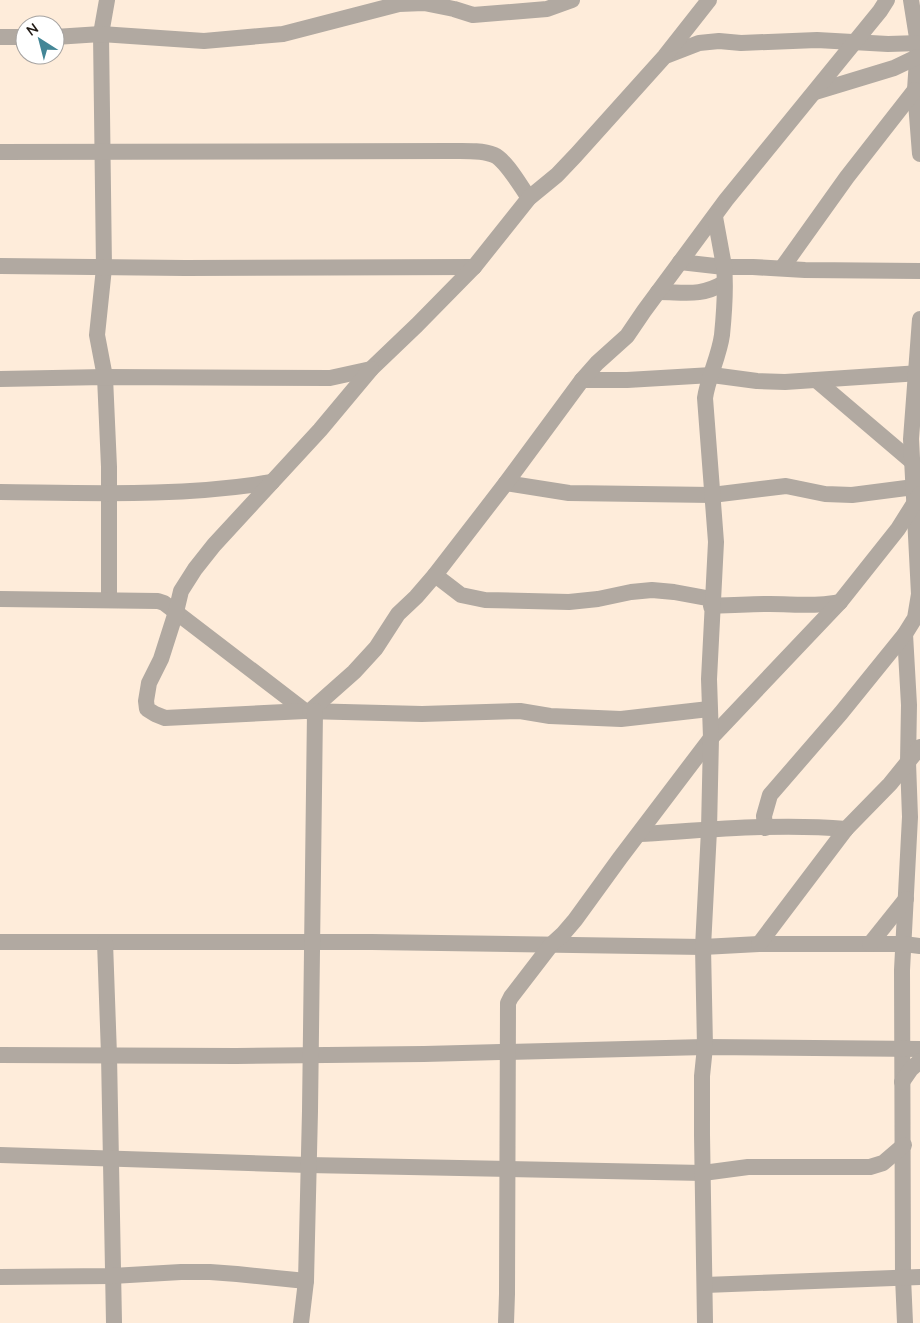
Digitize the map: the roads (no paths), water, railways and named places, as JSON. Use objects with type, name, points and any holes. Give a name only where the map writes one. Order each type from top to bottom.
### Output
[{"type":"street","points":[[107,0],[101,34],[104,268],[97,335],[105,377],[109,493],[109,600]]},
{"type":"street","points":[[65,36],[101,34],[204,42],[283,34],[400,4],[424,3],[479,15],[547,9],[572,0]]},
{"type":"street","points":[[709,0],[665,56],[557,175],[530,198],[474,267],[371,369],[320,430],[207,553],[181,592],[161,659],[149,683],[146,701],[147,709],[165,718],[310,711],[422,714],[520,711],[550,716],[621,719],[709,709]]},
{"type":"street","points":[[302,1323],[306,1282],[310,1055],[310,711],[369,656],[398,614],[435,575],[506,484],[582,380],[596,363],[627,336],[726,200],[815,92],[887,0]]},
{"type":"street","points":[[911,0],[919,48],[915,90],[920,154]]},
{"type":"street","points":[[0,36],[15,37]]},
{"type":"street","points":[[665,56],[699,43],[719,41],[741,43],[817,40],[919,48]]},
{"type":"street","points":[[815,92],[894,68],[919,48]]},
{"type":"street","points":[[782,268],[847,177],[915,90]]},
{"type":"street","points":[[0,152],[481,152],[495,155],[504,163],[530,198]]},
{"type":"street","points":[[705,1323],[702,1076],[705,1048],[703,947],[709,830],[711,738],[709,709],[716,542],[705,398],[706,387],[712,375],[722,337],[724,275],[714,217]]},
{"type":"street","points":[[680,262],[724,275],[782,268],[920,271]]},
{"type":"street","points":[[0,266],[104,268],[474,267]]},
{"type":"street","points":[[658,292],[700,293],[712,290],[724,275]]},
{"type":"street","points":[[765,828],[764,816],[770,795],[841,713],[905,634],[918,615],[916,466],[912,439],[918,373],[920,319]]},
{"type":"street","points":[[0,379],[105,377],[330,378],[371,369]]},
{"type":"street","points":[[582,380],[627,380],[712,375],[766,381],[816,380],[918,373]]},
{"type":"street","points":[[816,380],[916,466]]},
{"type":"street","points":[[0,492],[170,493],[242,487],[272,482]]},
{"type":"street","points":[[506,484],[570,493],[712,495],[786,486],[826,494],[916,493]]},
{"type":"street","points":[[506,1323],[507,1052],[508,1003],[510,997],[551,945],[575,920],[711,738],[840,602],[898,529],[916,493]]},
{"type":"street","points":[[435,575],[461,595],[485,600],[569,602],[652,590],[674,592],[712,602],[825,605],[840,602]]},
{"type":"street","points":[[158,601],[181,592]]},
{"type":"street","points":[[0,599],[158,601],[164,603],[310,711]]},
{"type":"street","points":[[905,634],[909,705],[908,762],[910,817],[906,899],[912,945],[902,1048],[905,1323]]},
{"type":"street","points":[[759,944],[846,829],[890,784],[920,746]]},
{"type":"street","points":[[639,834],[765,828],[846,829]]},
{"type":"street","points":[[870,944],[906,899]]},
{"type":"street","points":[[0,942],[311,942],[703,947],[759,944],[912,945]]},
{"type":"street","points":[[105,942],[114,1323]]},
{"type":"street","points":[[478,1053],[496,1042],[508,1028]]},
{"type":"street","points":[[0,1054],[34,1056],[310,1055],[705,1048],[920,1049]]},
{"type":"street","points":[[702,1076],[726,1055],[740,1049]]},
{"type":"street","points":[[902,1082],[911,1069],[920,1061]]},
{"type":"street","points":[[0,1155],[111,1157],[308,1165],[703,1173],[748,1167],[870,1167],[883,1163],[904,1146]]},
{"type":"street","points":[[0,1277],[112,1276],[210,1272],[306,1282]]},
{"type":"street","points":[[705,1285],[920,1277]]}]
